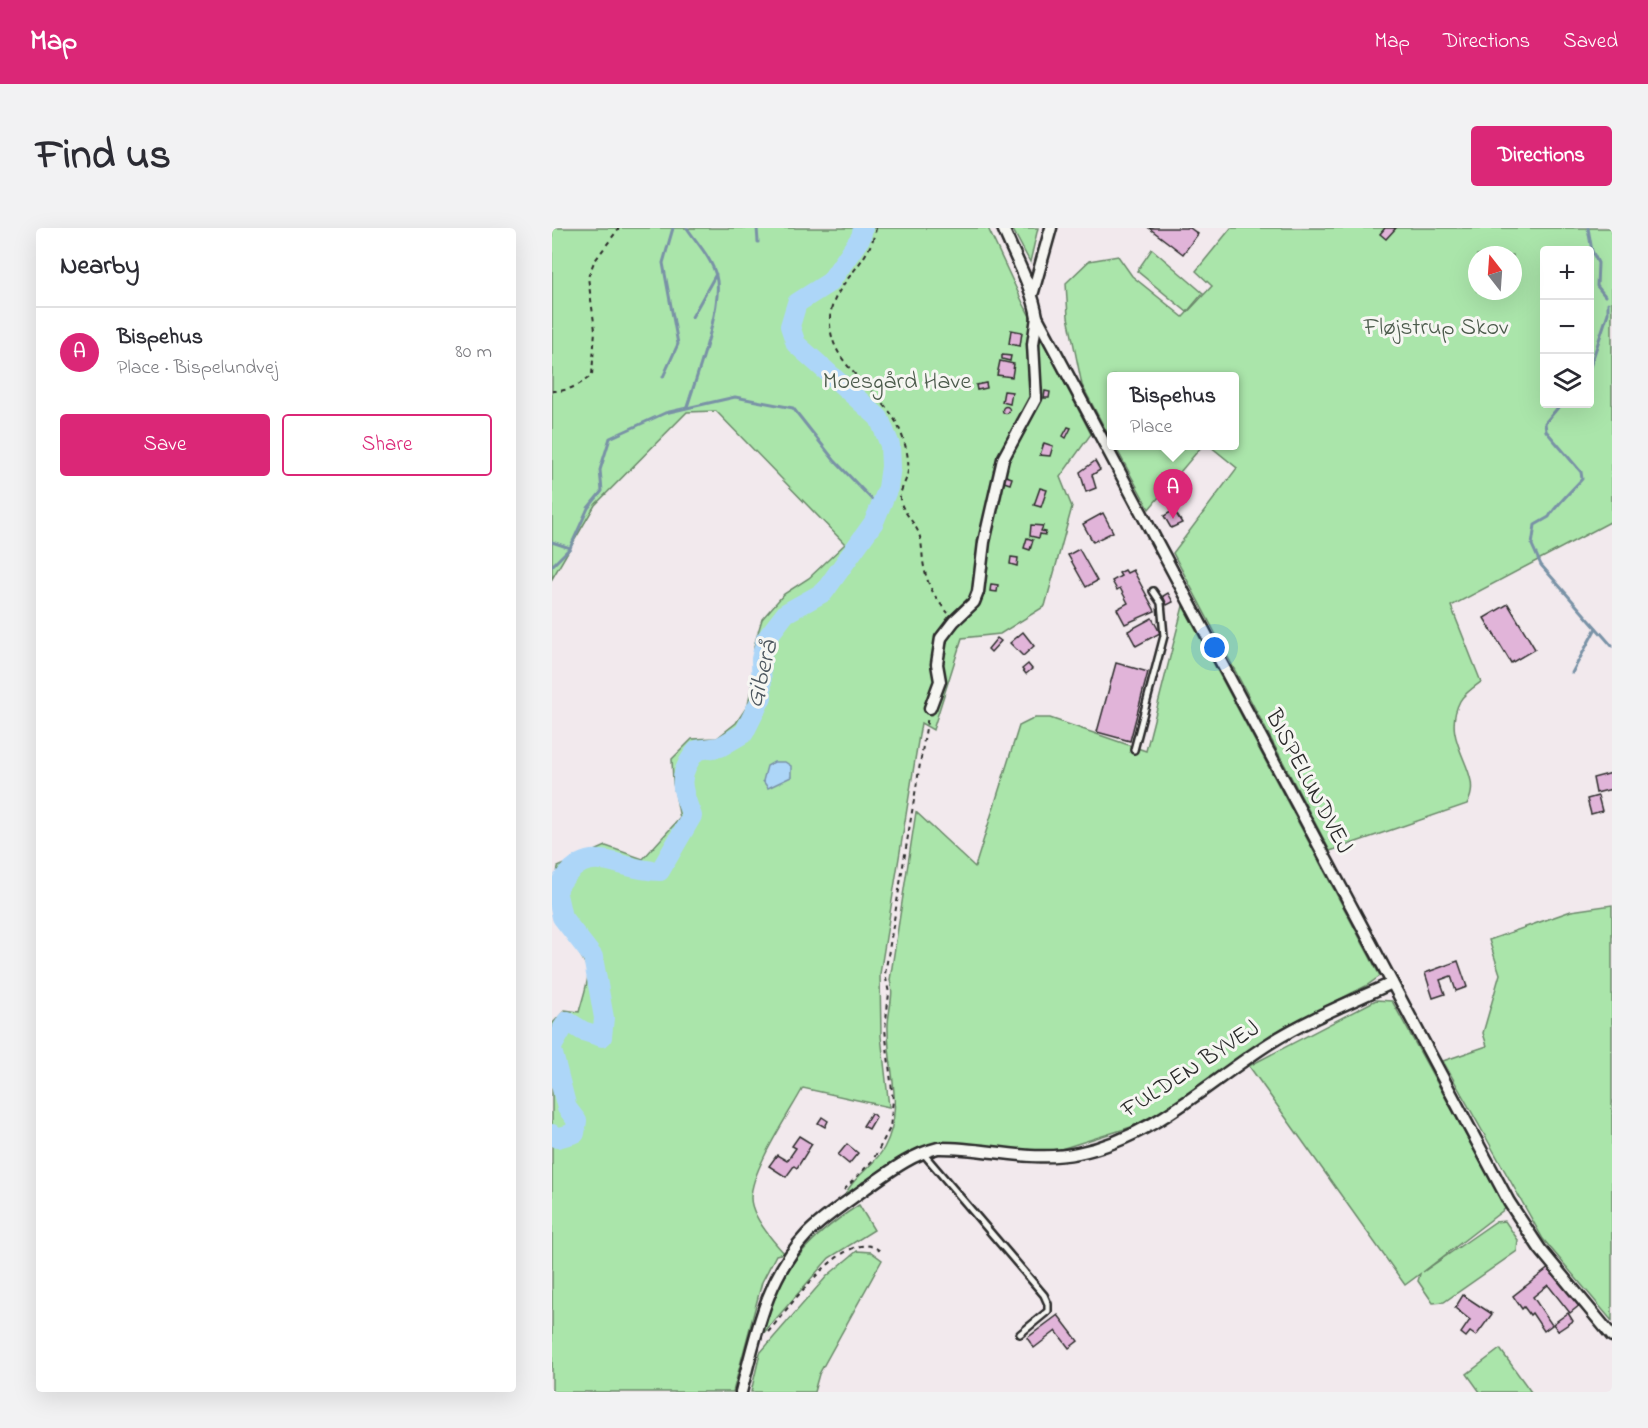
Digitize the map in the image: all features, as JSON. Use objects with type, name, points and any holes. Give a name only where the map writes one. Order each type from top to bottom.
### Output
[{"type":"street","name":"BISPELUNDVEJ","points":[[1002,228],[1022,276],[1033,292],[1037,317],[1107,448]]},
{"type":"street","points":[[1033,292],[1051,228]]},
{"type":"street","points":[[930,708],[940,681],[939,645],[954,621],[974,602],[978,592],[984,542],[994,507],[997,478],[1003,459],[1036,398],[1033,344],[1037,317]]},
{"type":"street","name":"BISPELUNDVEJ","points":[[1108,450],[1509,1202],[1540,1249],[1612,1336]]},
{"type":"street","name":"FULDEN BYVEJ","points":[[741,1392],[763,1307],[778,1274],[809,1233],[903,1162],[922,1152],[954,1148],[1037,1157],[1076,1154],[1098,1148],[1166,1116],[1287,1033],[1392,983]]},
{"type":"lane","points":[[1134,750],[1140,737],[1164,636],[1161,603],[1153,591]]},
{"type":"lane","points":[[922,1152],[1044,1295],[1048,1311],[1020,1334]]},
{"type":"path","points":[[552,391],[562,391],[582,383],[592,375],[595,330],[588,277],[594,262],[620,228]]},
{"type":"path","points":[[876,228],[862,262],[834,297],[830,325],[841,359],[873,392],[898,426],[906,446],[908,467],[901,491],[902,504],[920,536],[927,582],[936,599],[954,621]]},
{"type":"path","points":[[838,1209],[842,1194],[873,1160],[890,1128],[893,1100],[885,1029],[889,993],[885,974],[930,708]]},
{"type":"path","points":[[765,1335],[829,1262],[852,1248],[864,1245],[874,1246],[882,1253]]},
{"type":"green space","name":"Moesgård Have","points":[[552,228],[988,228],[1023,303],[1091,434],[1060,477],[1072,507],[1045,606],[1000,634],[962,638],[933,730],[921,723],[880,974],[881,1036],[889,1107],[803,1088],[772,1142],[757,1173],[751,1198],[759,1220],[784,1253],[776,1255],[762,1282],[733,1392],[552,1392],[552,1024],[565,1010],[579,1012],[588,975],[585,964],[561,922],[556,903],[556,881],[558,867],[606,846],[643,859],[680,818],[673,783],[672,759],[692,739],[717,738],[736,723],[748,705],[754,673],[754,646],[762,619],[784,594],[809,578],[845,544],[716,411],[687,412],[595,505],[552,579]]},
{"type":"green space","points":[[1012,228],[1038,228],[1030,262]]},
{"type":"green space","name":"Fløjstrup Skov","points":[[1231,228],[1612,228],[1612,521],[1451,606],[1481,682],[1462,698],[1455,716],[1454,730],[1471,780],[1471,792],[1467,804],[1330,851],[1173,553],[1237,468],[1215,450],[1239,450],[1239,372],[1107,372],[1107,432],[1082,385],[1068,317],[1066,283],[1089,261],[1118,256],[1132,276],[1183,317],[1212,286],[1196,271]]},
{"type":"green space","points":[[1152,249],[1203,293],[1187,312],[1137,271]]},
{"type":"green space","points":[[1117,450],[1199,450],[1149,509]]},
{"type":"green space","points":[[1183,606],[1380,976],[1366,986],[1282,1028],[1164,1110],[1131,1127],[1061,1149],[1036,1151],[942,1142],[902,1157],[878,1172],[844,1199],[851,1185],[880,1155],[890,1133],[893,1119],[894,1090],[888,1030],[892,992],[890,980],[916,812],[975,867],[1019,726],[1035,718],[1050,718],[1146,751]]},
{"type":"green space","points":[[1612,905],[1612,1321],[1543,1239],[1443,1061],[1487,1046],[1483,1033],[1500,974],[1489,940],[1571,911]]},
{"type":"green space","points":[[1376,1000],[1392,1001],[1506,1208],[1423,1272],[1495,1222],[1505,1221],[1518,1240],[1517,1251],[1444,1302],[1433,1303],[1418,1281],[1420,1274],[1405,1285],[1249,1066]]},
{"type":"green space","points":[[859,1205],[874,1230],[829,1258],[761,1336],[777,1293],[796,1260],[822,1232]]},
{"type":"green space","points":[[857,1251],[871,1252],[882,1260],[819,1374],[814,1392],[751,1392],[760,1353],[827,1276]]},
{"type":"green space","points":[[1500,1349],[1531,1392],[1480,1392],[1467,1374]]},
{"type":"water","points":[[774,762],[785,762],[791,766],[791,777],[768,788],[763,781],[767,766]]},
{"type":"building","points":[[1149,228],[1190,228],[1198,234],[1183,254]]},
{"type":"building","points":[[1385,228],[1396,228],[1386,239],[1380,234]]},
{"type":"building","points":[[1011,330],[1022,332],[1020,346],[1009,344]]},
{"type":"building","points":[[1002,355],[1011,356],[1010,361],[1002,359]]},
{"type":"building","points":[[1000,361],[1014,364],[1012,377],[997,375]]},
{"type":"building","points":[[986,383],[987,388],[977,390],[976,385]]},
{"type":"building","points":[[1004,391],[1012,392],[1010,404],[1002,402]]},
{"type":"building","points":[[1045,391],[1050,392],[1049,398],[1044,398]]},
{"type":"building","points":[[1006,407],[1009,410],[1006,413],[1003,410]]},
{"type":"building","points":[[1068,427],[1071,428],[1066,438],[1063,436]]},
{"type":"building","points":[[1044,443],[1053,446],[1050,456],[1040,455]]},
{"type":"building","points":[[1095,461],[1100,470],[1092,475],[1096,488],[1086,492],[1080,472]]},
{"type":"building","points":[[1006,476],[1012,478],[1010,484],[1004,482]]},
{"type":"building","points":[[1179,486],[1183,490],[1172,503],[1168,499]]},
{"type":"building","points":[[1040,488],[1047,490],[1041,507],[1034,505]]},
{"type":"building","points":[[1174,510],[1182,523],[1171,528],[1164,516]]},
{"type":"building","points":[[1103,513],[1113,532],[1093,542],[1083,524]]},
{"type":"building","points":[[1031,525],[1043,526],[1041,531],[1046,532],[1045,535],[1040,534],[1039,538],[1030,536]]},
{"type":"building","points":[[1027,538],[1033,540],[1030,550],[1024,548]]},
{"type":"building","points":[[1079,549],[1097,581],[1086,587],[1068,555]]},
{"type":"building","points":[[1011,557],[1018,558],[1017,566],[1010,564]]},
{"type":"building","points":[[1125,570],[1127,573],[1133,570],[1155,611],[1125,624],[1117,609],[1128,603],[1120,588],[1117,590],[1112,581],[1121,576],[1119,573]]},
{"type":"building","points":[[991,584],[998,585],[997,592],[990,591]]},
{"type":"building","points":[[1168,593],[1173,602],[1167,605],[1163,596]]},
{"type":"building","points":[[1508,604],[1535,649],[1511,663],[1484,618]]},
{"type":"building","points":[[1152,618],[1160,633],[1136,646],[1128,631]]},
{"type":"building","points":[[1023,632],[1034,646],[1023,656],[1010,643]]},
{"type":"building","points":[[997,638],[1001,641],[991,652],[988,649]]},
{"type":"building","points":[[1116,663],[1148,672],[1130,741],[1097,732]]},
{"type":"building","points":[[1028,664],[1032,669],[1026,674],[1022,669]]},
{"type":"building","points":[[1612,773],[1612,789],[1596,793],[1593,778]]},
{"type":"building","points":[[1598,796],[1602,811],[1591,814],[1587,799]]},
{"type":"building","points":[[1458,961],[1467,987],[1456,991],[1451,976],[1440,980],[1445,994],[1433,998],[1425,973]]},
{"type":"building","points":[[871,1113],[876,1117],[869,1129],[863,1126]]},
{"type":"building","points":[[822,1117],[828,1121],[825,1127],[818,1123]]},
{"type":"building","points":[[799,1136],[812,1144],[797,1168],[794,1166],[786,1177],[769,1166],[777,1155],[787,1161],[796,1148],[792,1146]]},
{"type":"building","points":[[847,1144],[858,1153],[849,1164],[838,1155]]},
{"type":"building","points":[[1550,1267],[1580,1305],[1570,1313],[1548,1285],[1533,1297],[1552,1325],[1544,1331],[1532,1313],[1530,1315],[1524,1307],[1522,1309],[1513,1296]]},
{"type":"building","points":[[1463,1295],[1492,1314],[1476,1336],[1470,1332],[1466,1337],[1461,1333],[1470,1320],[1455,1308]]},
{"type":"building","points":[[1568,1313],[1573,1321],[1558,1331],[1553,1324]]},
{"type":"building","points":[[1058,1315],[1078,1341],[1069,1348],[1056,1331],[1034,1348],[1027,1338]]},
{"type":"waterway","points":[[663,377],[678,344],[663,263],[673,228]]},
{"type":"waterway","points":[[687,228],[711,263],[716,276],[717,288],[713,322],[687,407]]},
{"type":"waterway","points":[[757,228],[758,242]]},
{"type":"waterway","name":"Giberå","points":[[552,1047],[567,1021],[583,1031],[602,1037],[604,1018],[593,957],[562,917],[556,890],[579,864],[591,860],[660,871],[692,816],[682,782],[690,759],[697,750],[720,747],[744,733],[762,697],[761,659],[766,639],[786,613],[824,592],[874,522],[888,488],[891,466],[890,445],[879,418],[796,344],[790,326],[797,303],[830,282],[861,237],[863,228]]},
{"type":"waterway","points":[[1588,228],[1592,251],[1598,263],[1597,286],[1605,296]]},
{"type":"waterway","points":[[692,317],[716,274]]},
{"type":"waterway","points":[[1594,355],[1608,313],[1608,303]]},
{"type":"waterway","points":[[552,566],[570,548],[588,508],[602,491],[600,470],[610,438],[665,413],[735,397],[793,408],[834,460],[881,509]]},
{"type":"waterway","points":[[1558,408],[1545,423],[1546,431],[1581,472],[1582,479],[1549,517],[1535,525],[1532,545],[1541,565],[1612,646]]},
{"type":"waterway","points":[[552,542],[570,548]]},
{"type":"waterway","points":[[1572,673],[1596,628]]},
{"type":"waterway","name":"Giberå","points":[[552,1050],[567,1108],[577,1121],[575,1133],[557,1138],[552,1134]]},
{"type":"place","name":"Bispehus","points":[[1173,519]]}]
